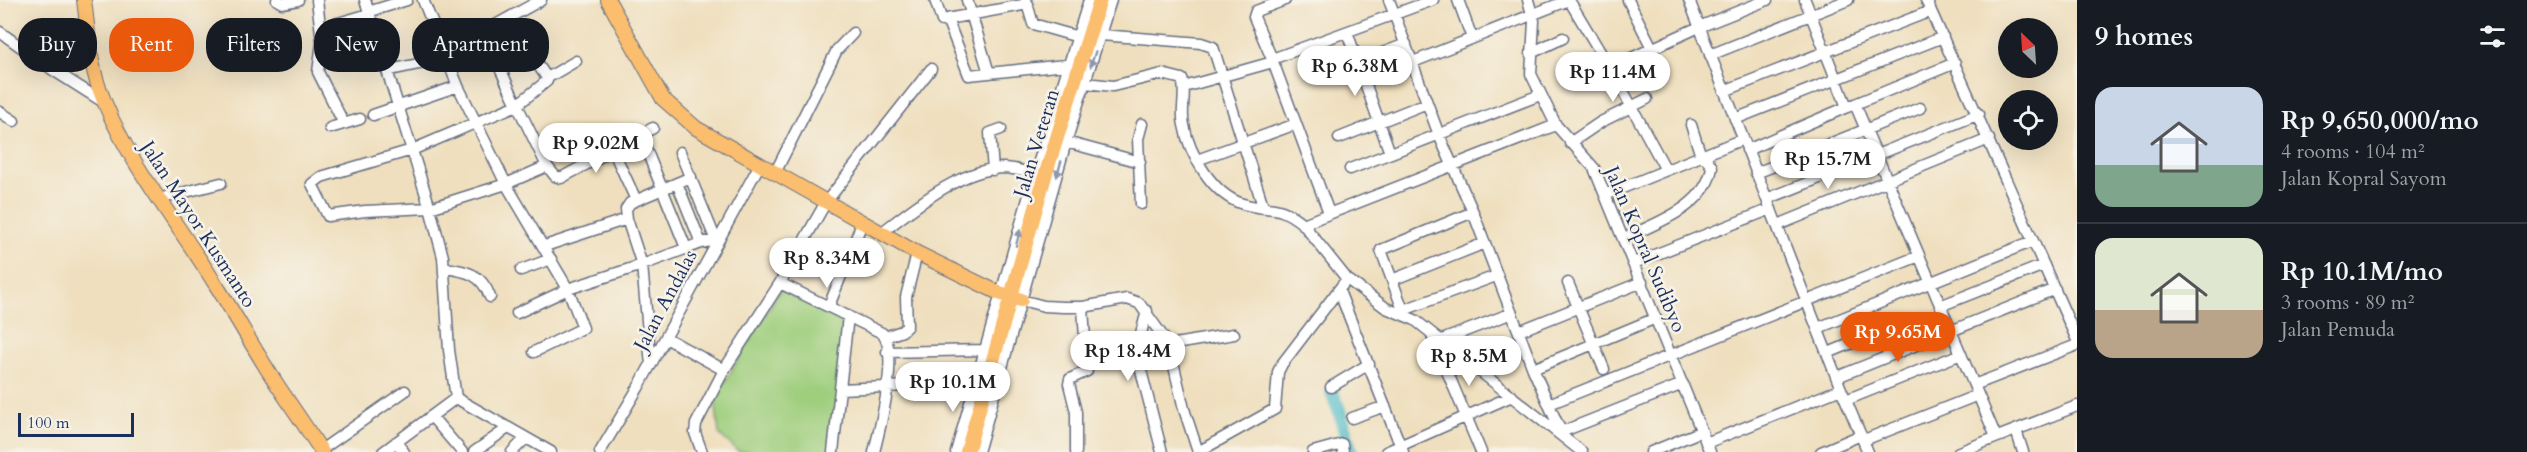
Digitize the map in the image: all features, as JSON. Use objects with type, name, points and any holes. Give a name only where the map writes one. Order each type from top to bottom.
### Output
[{"type":"main road","name":"Jalan Mayor Kusmanto","points":[[84,0],[90,55],[105,103],[128,150],[321,451]]},
{"type":"main road","points":[[608,0],[663,99],[696,128],[916,253],[1012,297]]},
{"type":"main road","name":"Jalan Veteran","points":[[967,452],[1012,297],[1040,175],[1062,114],[1075,64],[1089,37],[1100,0]]},
{"type":"street","points":[[277,0],[282,3],[298,0]]},
{"type":"street","points":[[317,0],[320,18]]},
{"type":"street","points":[[365,0],[370,18]]},
{"type":"street","points":[[352,18],[407,0]]},
{"type":"street","points":[[423,0],[430,18]]},
{"type":"street","points":[[509,18],[541,0]]},
{"type":"street","points":[[935,0],[942,21],[1027,2],[1034,24],[1089,37],[1210,45],[1224,77],[1242,144],[1263,206]]},
{"type":"street","points":[[967,0],[989,74]]},
{"type":"street","points":[[978,452],[1012,297],[1066,142],[1062,114],[1080,97],[1085,83],[1089,0]]},
{"type":"street","points":[[1089,37],[1111,0]]},
{"type":"street","points":[[1282,0],[1254,13],[1329,213]]},
{"type":"street","points":[[1389,0],[1439,135],[1473,212],[1533,369],[1562,435]]},
{"type":"street","points":[[1184,87],[1224,77],[1433,0]]},
{"type":"street","points":[[1458,0],[1472,38]]},
{"type":"street","name":"Jalan Kopral Sudibyo","points":[[1528,0],[1534,26],[1531,74],[1556,125],[1594,168],[1708,447]]},
{"type":"street","points":[[1628,0],[1652,48]]},
{"type":"street","points":[[1689,0],[1868,452]]},
{"type":"street","points":[[1610,67],[1617,66],[1699,27],[1767,0]]},
{"type":"street","points":[[1805,0],[1837,79],[1866,129],[1996,437]]},
{"type":"street","points":[[1710,55],[1848,0]]},
{"type":"street","points":[[1926,0],[1979,114],[2077,340]]},
{"type":"street","points":[[1413,62],[1570,1],[1610,67],[1666,170]]},
{"type":"street","points":[[1724,92],[1931,11]]},
{"type":"street","points":[[947,19],[967,73],[973,76],[1075,64]]},
{"type":"street","points":[[0,32],[52,70],[105,103]]},
{"type":"street","points":[[1347,32],[1390,153]]},
{"type":"street","points":[[775,172],[837,50],[853,33]]},
{"type":"street","points":[[1735,119],[1943,37]]},
{"type":"street","points":[[1531,53],[1563,38]]},
{"type":"street","points":[[1317,78],[1406,44]]},
{"type":"street","points":[[547,166],[506,184],[430,208],[328,216],[312,184],[321,177],[412,150],[517,105],[547,81],[547,78],[576,61]]},
{"type":"street","points":[[1605,195],[1703,156],[1745,144],[1851,106],[1955,63]]},
{"type":"street","points":[[702,452],[695,433],[696,424],[724,370],[780,283],[826,202],[931,69]]},
{"type":"street","points":[[318,72],[344,124]]},
{"type":"street","points":[[387,72],[430,208],[445,275],[449,350],[456,398]]},
{"type":"street","points":[[452,72],[506,184],[568,289],[583,328],[534,352]]},
{"type":"street","points":[[502,72],[547,166],[555,176],[561,178],[612,148],[653,128]]},
{"type":"street","points":[[543,72],[547,78]]},
{"type":"street","points":[[1085,83],[1113,86],[1162,74],[1179,77],[1184,87],[1184,125],[1197,160],[1215,184],[1230,198],[1245,204],[1278,208],[1304,224],[1347,279],[1386,308],[1400,311],[1415,320],[1582,452]]},
{"type":"street","points":[[373,115],[458,86]]},
{"type":"street","points":[[1350,169],[1540,95]]},
{"type":"street","points":[[1570,143],[1601,122],[1647,99]]},
{"type":"street","points":[[1339,138],[1427,103]]},
{"type":"street","points":[[1756,173],[1920,108]]},
{"type":"street","points":[[0,112],[14,121]]},
{"type":"street","points":[[1634,263],[1877,156],[1979,114]]},
{"type":"street","points":[[330,128],[360,120]]},
{"type":"street","points":[[1141,204],[1138,139],[1142,124]]},
{"type":"street","points":[[1197,160],[1296,124]]},
{"type":"street","points":[[1304,224],[1556,125]]},
{"type":"street","points":[[1623,239],[1667,218],[1699,195],[1709,180],[1712,167],[1703,156],[1692,125]]},
{"type":"street","points":[[993,170],[990,133],[995,129],[1001,129]]},
{"type":"street","points":[[640,134],[686,248]]},
{"type":"street","points":[[1778,225],[1989,139]]},
{"type":"street","points":[[1066,142],[1140,162]]},
{"type":"street","points":[[612,148],[636,200]]},
{"type":"street","points":[[517,313],[568,289],[717,238],[680,152]]},
{"type":"street","name":"Jalan Andalas","points":[[600,452],[666,339],[717,238],[760,164]]},
{"type":"street","points":[[882,233],[918,205],[964,178],[1005,168],[1040,175]]},
{"type":"street","points":[[651,365],[642,265],[627,219],[627,206],[690,177]]},
{"type":"street","points":[[158,199],[221,183]]},
{"type":"street","points":[[677,183],[700,243]]},
{"type":"street","points":[[1400,311],[1392,280],[1381,253],[1384,247],[1473,212]]},
{"type":"street","points":[[544,246],[627,219]]},
{"type":"street","points":[[829,306],[862,223]]},
{"type":"street","points":[[1818,328],[2033,241]]},
{"type":"street","points":[[1392,280],[1485,243]]},
{"type":"street","points":[[780,283],[829,306],[885,337],[902,331],[907,326],[906,297],[916,253]]},
{"type":"street","points":[[1549,404],[1808,302],[1919,255]]},
{"type":"street","points":[[521,270],[551,260]]},
{"type":"street","points":[[1940,306],[2044,265]]},
{"type":"street","points":[[445,275],[471,272],[484,284],[490,297]]},
{"type":"street","points":[[1400,311],[1496,276]]},
{"type":"street","points":[[1012,297],[1044,306],[1083,306],[1127,299],[1137,302],[1147,311],[1169,345],[1184,410],[1198,452],[1275,409],[1278,372],[1281,364],[1347,279]]},
{"type":"street","points":[[1519,331],[1642,282]]},
{"type":"street","points":[[1568,283],[1604,369]]},
{"type":"street","points":[[1837,377],[2055,289]]},
{"type":"street","points":[[1339,291],[1402,449]]},
{"type":"street","points":[[956,452],[986,350],[1012,297]]},
{"type":"street","points":[[1076,452],[1078,431],[1069,384],[1070,379],[1087,371],[1083,306]]},
{"type":"street","points":[[1147,311],[1137,348],[1138,359],[1161,452]]},
{"type":"street","points":[[1442,340],[1512,313]]},
{"type":"street","points":[[833,452],[848,316]]},
{"type":"street","points":[[1533,369],[1656,318]]},
{"type":"street","points":[[1828,353],[1900,323]]},
{"type":"street","points":[[1430,332],[1480,452]]},
{"type":"street","points":[[1169,345],[1234,334]]},
{"type":"street","points":[[874,452],[889,386],[885,337]]},
{"type":"street","points":[[666,339],[724,370]]},
{"type":"street","points":[[1821,452],[1976,390],[2077,345]]},
{"type":"street","points":[[887,352],[986,350]]},
{"type":"street","points":[[1846,400],[1961,354]]},
{"type":"street","points":[[1331,387],[1369,364]]},
{"type":"street","points":[[840,389],[977,383]]},
{"type":"street","points":[[1562,435],[1683,384]]},
{"type":"street","points":[[1708,447],[1841,388]]},
{"type":"street","points":[[321,451],[405,391]]},
{"type":"street","points":[[1386,452],[1402,449],[1512,396]]},
{"type":"street","points":[[383,452],[456,398]]},
{"type":"street","points":[[456,398],[551,452]]},
{"type":"street","points":[[1352,418],[1385,406]]},
{"type":"street","points":[[1959,452],[2077,406]]},
{"type":"street","points":[[432,417],[462,452]]},
{"type":"street","points":[[474,452],[508,428]]},
{"type":"street","points":[[2016,430],[2023,452]]},
{"type":"street","points":[[1651,452],[1702,431]]},
{"type":"street","points":[[512,452],[525,439]]},
{"type":"street","points":[[396,442],[404,452]]},
{"type":"street","points":[[1313,452],[1342,444],[1343,452]]},
{"type":"green space","points":[[780,290],[847,316],[836,452],[739,452],[719,434],[715,398]]},
{"type":"waterway","points":[[1332,393],[1351,452]]}]
